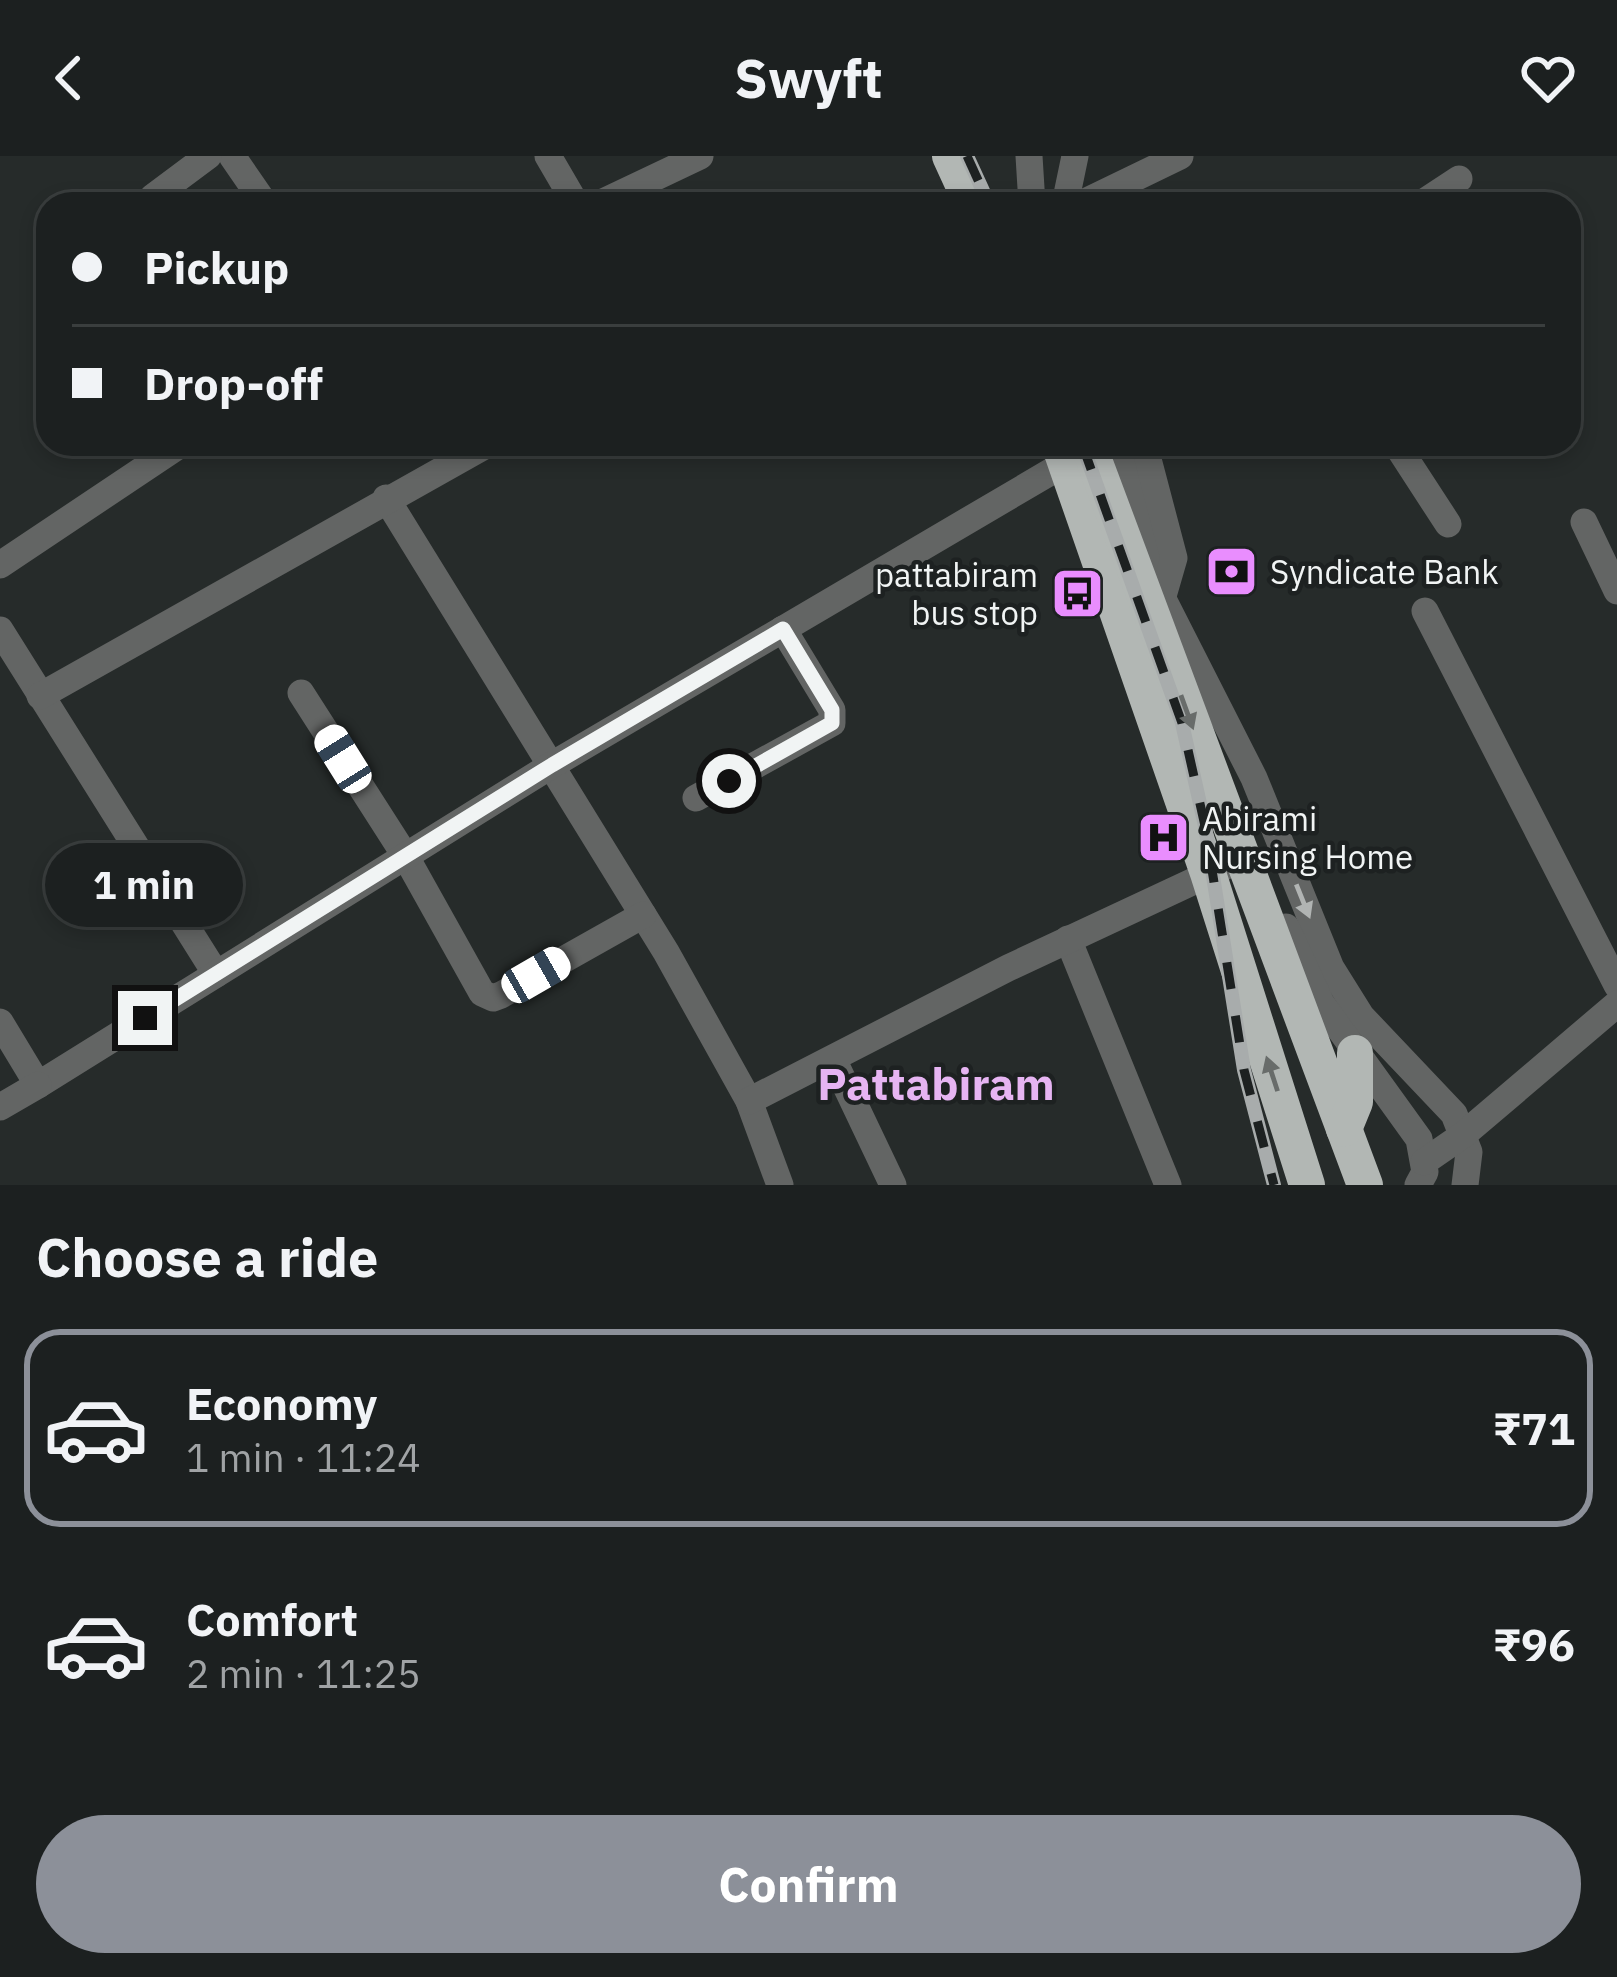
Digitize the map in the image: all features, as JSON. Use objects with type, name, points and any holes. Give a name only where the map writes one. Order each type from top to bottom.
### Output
[{"type":"highway","points":[[950,156],[966,192]]},
{"type":"highway","points":[[976,156],[992,192]]},
{"type":"highway","points":[[1111,456],[1307,1185]]},
{"type":"highway","points":[[1225,867],[1365,1185]]},
{"type":"highway","points":[[1343,1130],[1355,1102],[1355,1053]]},
{"type":"street","points":[[158,192],[208,156]]},
{"type":"street","points":[[232,156],[257,192]]},
{"type":"street","points":[[548,156],[569,192]]},
{"type":"street","points":[[624,192],[700,156]]},
{"type":"street","points":[[1029,156],[1031,192]]},
{"type":"street","points":[[1068,192],[1075,156]]},
{"type":"street","points":[[1106,192],[1180,156]]},
{"type":"street","points":[[1439,192],[1459,178]]},
{"type":"street","points":[[0,566],[163,456]]},
{"type":"street","points":[[40,695],[465,456]]},
{"type":"street","points":[[0,1108],[552,765],[783,629],[1095,456]]},
{"type":"street","points":[[1114,456],[1174,557],[1162,597],[1242,754],[1331,968],[1361,1016],[1443,1100],[1469,1153],[1465,1185]]},
{"type":"street","points":[[1404,456],[1448,524]]},
{"type":"street","points":[[386,498],[643,915],[749,1101],[780,1185]]},
{"type":"street","points":[[1584,522],[1617,591]]},
{"type":"street","points":[[1425,611],[1617,986]]},
{"type":"street","points":[[697,798],[832,723],[832,710],[783,629]]},
{"type":"street","points":[[0,630],[216,974]]},
{"type":"street","points":[[301,693],[406,857],[482,993],[493,998],[643,915]]},
{"type":"street","points":[[1242,754],[1233,787],[1300,960],[1321,1004],[1412,1126],[1421,1173]]},
{"type":"street","points":[[749,1101],[1068,939],[1225,867]]},
{"type":"street","points":[[1068,939],[1168,1185]]},
{"type":"street","points":[[1421,1173],[1617,1004]]},
{"type":"street","points":[[0,1022],[38,1084]]},
{"type":"street","points":[[833,1059],[892,1185]]},
{"type":"railway","points":[[967,156],[984,192]]},
{"type":"railway","points":[[1086,456],[1182,723],[1205,826],[1244,1070],[1274,1185]]},
{"type":"place","name":"Syndicate Bank","points":[[1231,571]]},
{"type":"place","name":"pattabiram bus stop","points":[[1077,593]]},
{"type":"place","name":"Abirami Nursing Home","points":[[1163,837]]},
{"type":"district","name":"Pattabiram","points":[[936,1083]]},
{"type":"route","points":[[145,1018],[552,765],[783,629],[832,710],[832,723],[729,781]]}]
